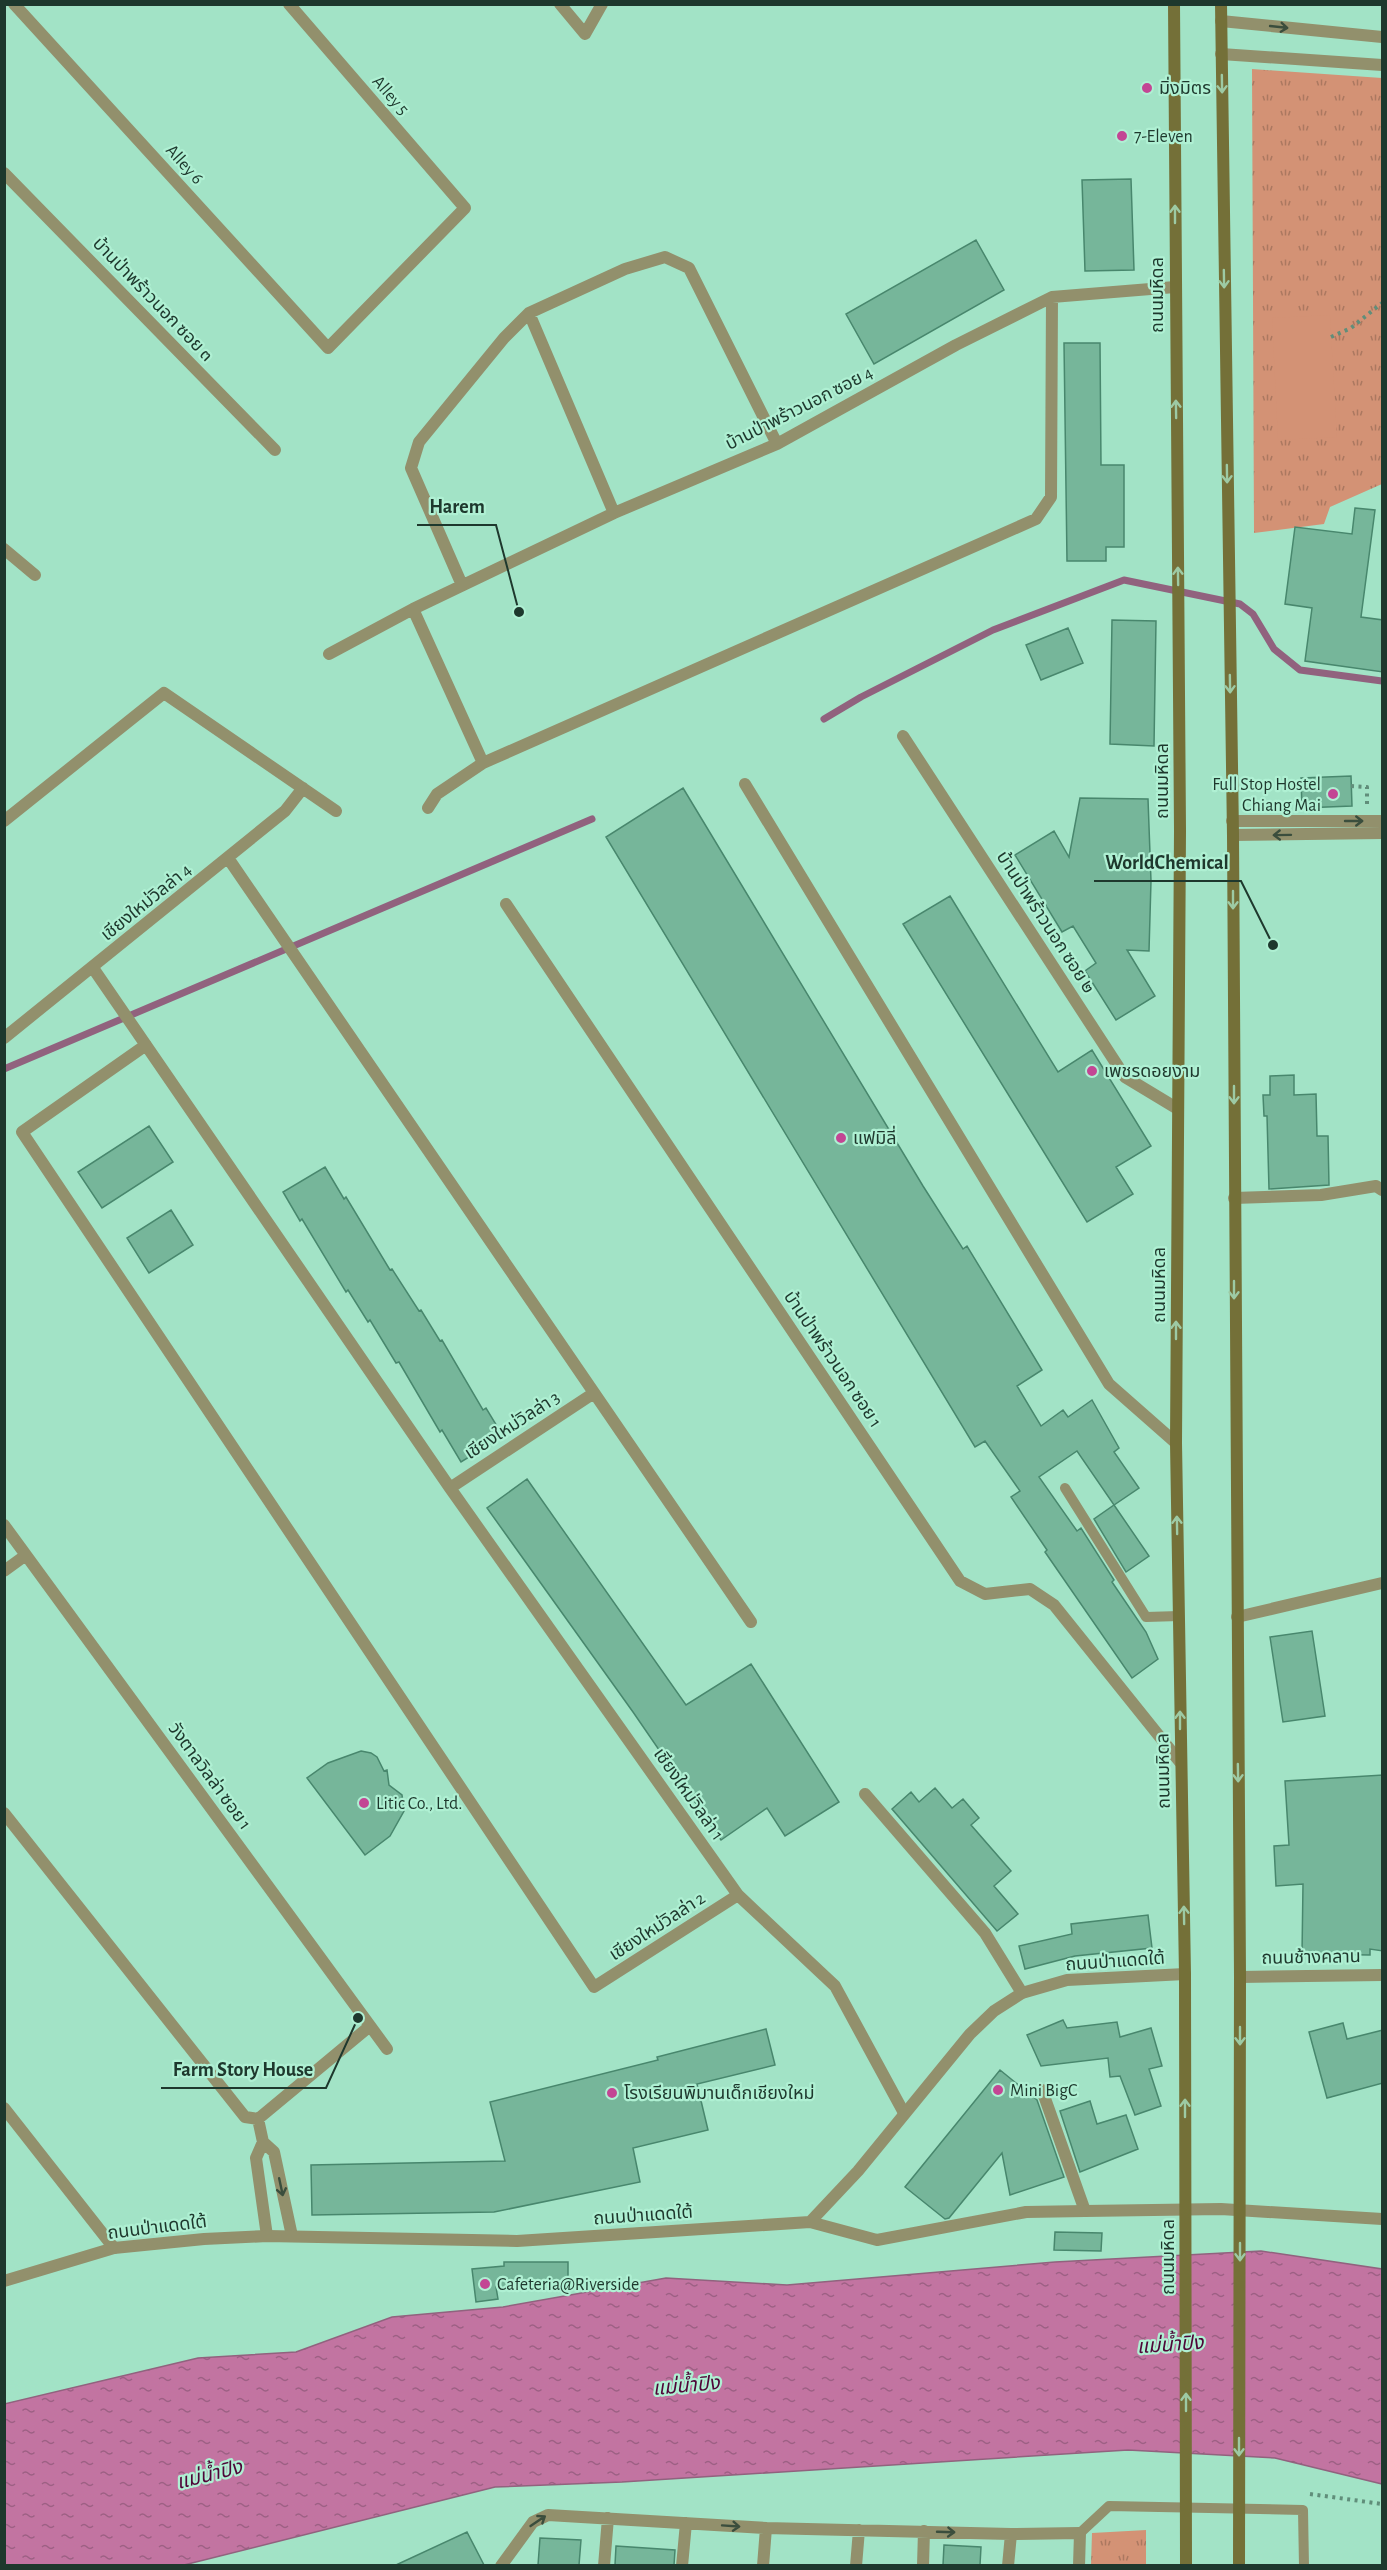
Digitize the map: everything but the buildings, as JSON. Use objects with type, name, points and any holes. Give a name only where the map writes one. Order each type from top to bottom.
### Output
[{"type":"main road","name":"ถนนมหิดล","points":[[1174,4],[1180,831],[1176,1443],[1185,1974],[1186,2565]]},
{"type":"main road","points":[[1221,4],[1228,626],[1233,836],[1240,1977],[1239,2565]]},
{"type":"street","name":"Alley 6","points":[[15,4],[328,348],[465,208]]},
{"type":"street","name":"Alley 5","points":[[289,4],[465,208]]},
{"type":"street","points":[[560,4],[585,34],[602,4]]},
{"type":"street","points":[[1221,21],[1383,37]]},
{"type":"street","points":[[1221,54],[1383,65]]},
{"type":"street","name":"บ้านป่าพร้าวนอก ซอย ๓","points":[[4,173],[275,450]]},
{"type":"street","points":[[462,585],[411,468],[418,442],[504,338],[529,313],[625,269],[665,257],[689,268],[777,444]]},
{"type":"street","name":"บ้านป่าพร้าวนอก ซอย 4","points":[[329,654],[413,609],[614,513],[777,444],[956,345],[1052,297],[1175,287]]},
{"type":"street","points":[[428,808],[437,794],[483,763],[1036,519],[1051,497],[1052,297]]},
{"type":"street","points":[[529,313],[614,513]]},
{"type":"street","points":[[4,549],[35,575]]},
{"type":"street","points":[[413,609],[483,763]]},
{"type":"street","points":[[4,821],[164,693],[336,811]]},
{"type":"street","name":"บ้านป่าพร้าวนอก ซอย ๒","points":[[903,736],[1125,1077],[1178,1109]]},
{"type":"street","points":[[745,784],[1109,1384],[1176,1443]]},
{"type":"street","name":"เชียงใหม่วิลล่า 4","points":[[4,1038],[285,811],[303,788]]},
{"type":"street","points":[[1232,821],[1379,825]]},
{"type":"street","points":[[1233,836],[1379,825]]},
{"type":"street","points":[[228,858],[751,1622]]},
{"type":"street","name":"บ้านป่าพร้าวนอก ซอย 1","points":[[506,904],[960,1581],[985,1594],[1030,1589],[1054,1605],[1180,1762]]},
{"type":"street","name":"เชียงใหม่วิลล่า 1","points":[[93,968],[450,1488],[738,1895],[835,1986],[904,2113]]},
{"type":"street","name":"เชียงใหม่วิลล่า 2","points":[[146,1045],[22,1132],[594,1987],[738,1895]]},
{"type":"street","points":[[1234,1198],[1321,1195],[1376,1186],[1383,1190]]},
{"type":"street","name":"เชียงใหม่วิลล่า 3","points":[[450,1488],[594,1393]]},
{"type":"street","name":"วังตาลวิลล่า ซอย 1","points":[[4,1525],[387,2049]]},
{"type":"street","points":[[4,1571],[26,1555]]},
{"type":"street","points":[[1237,1617],[1383,1582]]},
{"type":"street","points":[[865,1794],[984,1933],[1022,1993]]},
{"type":"street","points":[[4,1813],[244,2116],[258,2119]]},
{"type":"street","name":"ถนนป่าแดดใต้","points":[[4,2281],[114,2248],[204,2239],[292,2236],[517,2241],[810,2222],[858,2171],[970,2034],[994,2011],[1022,1993],[1067,1980],[1185,1974]]},
{"type":"street","name":"ถนนช้างคลาน","points":[[1240,1977],[1383,1975]]},
{"type":"street","points":[[258,2119],[370,2026]]},
{"type":"street","points":[[1042,2090],[1085,2211]]},
{"type":"street","points":[[4,2108],[114,2248]]},
{"type":"street","points":[[258,2119],[263,2142],[274,2152],[292,2236]]},
{"type":"street","points":[[263,2142],[256,2158],[267,2236]]},
{"type":"street","points":[[810,2222],[876,2240],[1026,2212],[1221,2209],[1383,2219]]},
{"type":"street","points":[[501,2565],[533,2522],[548,2515],[766,2528],[1011,2534],[1080,2533],[1079,2565]]},
{"type":"street","points":[[604,2565],[608,2518]]},
{"type":"street","points":[[682,2565],[686,2523]]},
{"type":"street","points":[[763,2565],[766,2528]]},
{"type":"street","points":[[856,2565],[859,2530]]},
{"type":"street","points":[[923,2565],[924,2531]]},
{"type":"street","points":[[1008,2565],[1011,2534]]},
{"type":"lane","points":[[1065,1488],[1146,1617],[1179,1616]]},
{"type":"lane","points":[[1080,2533],[1109,2506],[1303,2510],[1304,2565]]},
{"type":"path","points":[[1331,337],[1351,328],[1383,303]]},
{"type":"path","points":[[1351,786],[1367,787],[1379,825]]},
{"type":"green space","points":[[1252,69],[1382,78],[1382,484],[1330,507],[1324,524],[1254,533]]},
{"type":"green space","points":[[1330,315],[1337,437],[1278,440],[1272,318]]},
{"type":"green space","points":[[1146,2530],[1146,2565],[1091,2565],[1092,2533]]},
{"type":"water","name":"แม่น้ำปิง","points":[[1261,2251],[1382,2269],[1382,2484],[1275,2458],[1128,2450],[622,2482],[495,2487],[184,2565],[5,2565],[4,2404],[198,2358],[296,2352],[392,2317],[503,2307],[666,2278],[787,2285],[1055,2262]]},
{"type":"waterway","points":[[824,719],[861,697],[993,630],[1124,580],[1240,604],[1253,614],[1274,649],[1300,670],[1382,681]]},
{"type":"waterway","points":[[4,1069],[592,819]]},
{"type":"place","name":"มิ่งมิตร","points":[[1147,88]]},
{"type":"place","name":"7-Eleven","points":[[1122,136]]},
{"type":"place","name":"Harem","points":[[519,612]]},
{"type":"place","name":"Full Stop Hostel Chiang Mai","points":[[1333,794]]},
{"type":"place","name":"WorldChemical","points":[[1273,945]]},
{"type":"place","name":"เพชรดอยงาม","points":[[1092,1071]]},
{"type":"place","name":"แฟมิลี่","points":[[841,1138]]},
{"type":"place","name":"Litic Co., Ltd.","points":[[364,1803]]},
{"type":"place","name":"Farm Story House","points":[[358,2018]]},
{"type":"place","name":"Mini BigC","points":[[998,2090]]},
{"type":"place","name":"โรงเรียนพิมานเด็กเชียงใหม่","points":[[612,2093]]},
{"type":"place","name":"Cafeteria@Riverside","points":[[485,2284]]}]
